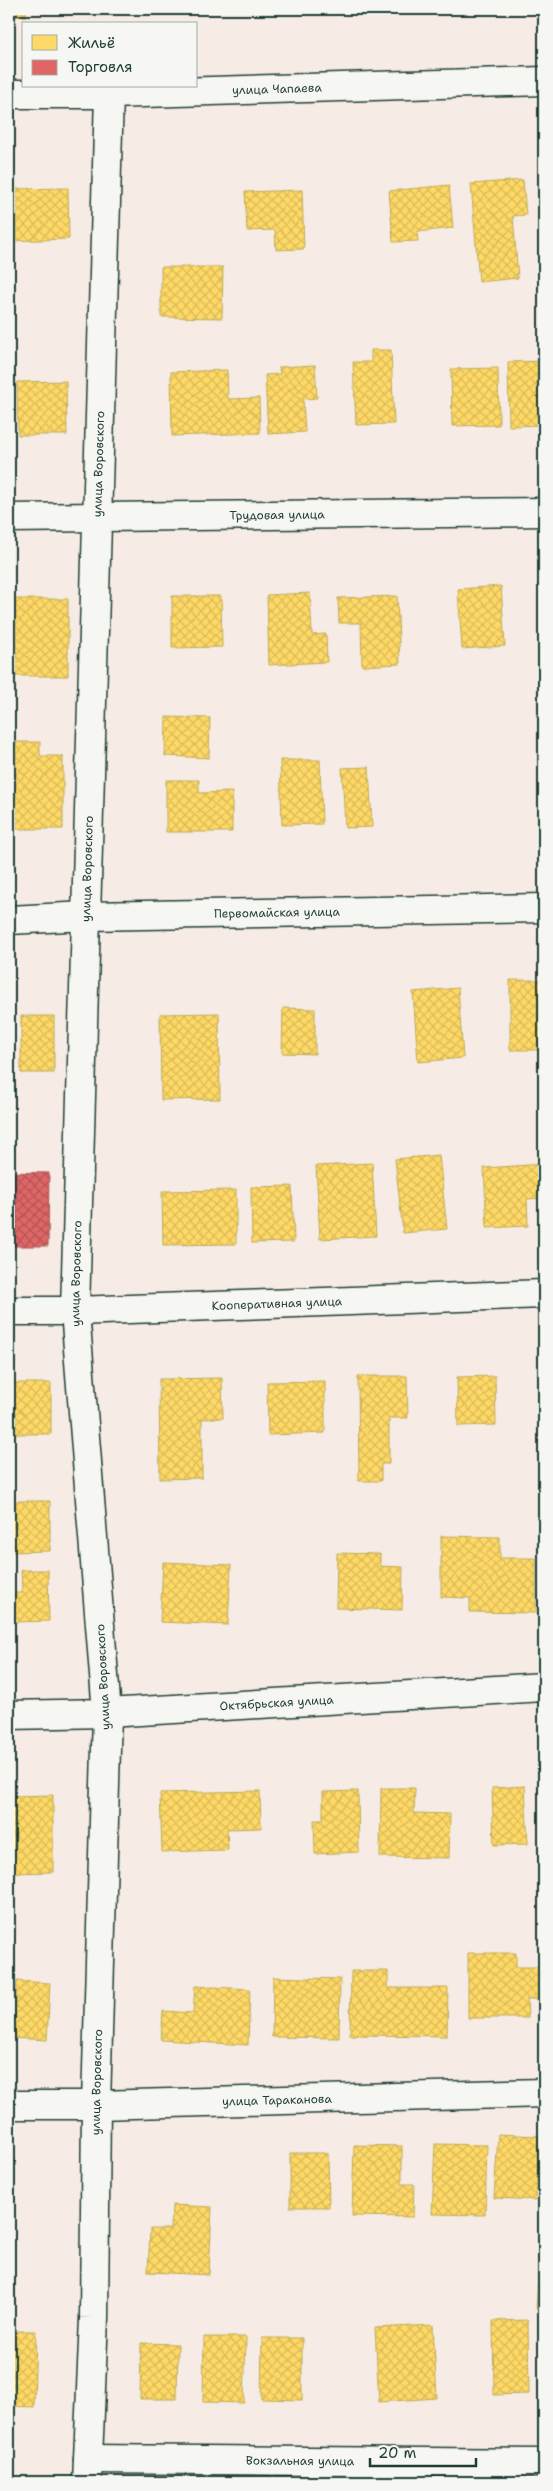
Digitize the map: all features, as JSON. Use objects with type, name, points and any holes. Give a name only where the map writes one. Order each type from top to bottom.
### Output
[{"type":"street","name":"улица Чапаева","points":[[9,94],[110,94],[544,82]]},
{"type":"street","name":"улица Воровского","points":[[87,2470],[94,2318],[96,2105],[107,1713],[75,1311],[110,94]]},
{"type":"street","name":"Трудовая улица","points":[[9,518],[544,512]]},
{"type":"street","name":"Первомайская улица","points":[[9,920],[86,916],[544,908]]},
{"type":"street","name":"Кооперативная улица","points":[[9,1311],[75,1311],[544,1294]]},
{"type":"street","name":"Октябрьская улица","points":[[9,1715],[107,1713],[544,1687]]},
{"type":"street","name":"улица Тараканова","points":[[9,2105],[96,2105],[544,2093]]},
{"type":"street","name":"Вокзальная улица","points":[[87,2470],[544,2463]]},
{"type":"building: Жильё","points":[[9,9],[26,9],[26,16],[9,17]]},
{"type":"building: Жильё","points":[[523,180],[526,215],[513,216],[518,278],[479,282],[471,184]]},
{"type":"building: Жильё","points":[[449,185],[453,228],[417,232],[418,241],[393,242],[389,191]]},
{"type":"building: Жильё","points":[[68,188],[69,239],[9,241],[9,189]]},
{"type":"building: Жильё","points":[[302,190],[304,249],[276,250],[275,230],[247,231],[245,192]]},
{"type":"building: Жильё","points":[[161,267],[223,267],[222,318],[161,317]]},
{"type":"building: Жильё","points":[[371,350],[391,350],[394,424],[356,425],[353,362],[371,362]]},
{"type":"building: Жильё","points":[[544,361],[544,425],[509,426],[508,362]]},
{"type":"building: Жильё","points":[[315,365],[317,398],[303,399],[305,432],[268,434],[265,375],[280,374],[279,367]]},
{"type":"building: Жильё","points":[[498,368],[499,425],[452,426],[451,369]]},
{"type":"building: Жильё","points":[[227,370],[228,399],[259,398],[260,433],[172,436],[171,372]]},
{"type":"building: Жильё","points":[[66,381],[67,435],[18,435],[17,382]]},
{"type":"building: Жильё","points":[[501,586],[505,646],[462,649],[458,589]]},
{"type":"building: Жильё","points":[[310,593],[312,635],[326,634],[327,662],[269,665],[267,595]]},
{"type":"building: Жильё","points":[[172,596],[221,596],[222,647],[172,648]]},
{"type":"building: Жильё","points":[[397,596],[400,664],[362,666],[361,623],[339,623],[338,598]]},
{"type":"building: Жильё","points":[[13,599],[68,599],[68,676],[13,676]]},
{"type":"building: Жильё","points":[[166,717],[210,718],[209,758],[165,756]]},
{"type":"building: Жильё","points":[[9,742],[40,742],[40,756],[63,756],[63,829],[9,829]]},
{"type":"building: Жильё","points":[[280,760],[320,760],[322,824],[282,825]]},
{"type":"building: Жильё","points":[[369,767],[372,827],[345,828],[342,768]]},
{"type":"building: Жильё","points":[[166,780],[199,780],[199,793],[232,792],[232,832],[166,832]]},
{"type":"building: Жильё","points":[[510,980],[544,980],[544,1036],[540,1036],[539,1050],[510,1050]]},
{"type":"building: Жильё","points":[[458,988],[463,1058],[418,1062],[413,992]]},
{"type":"building: Жильё","points":[[283,1008],[315,1009],[315,1054],[282,1053]]},
{"type":"building: Жильё","points":[[219,1013],[220,1099],[161,1100],[160,1014]]},
{"type":"building: Жильё","points":[[21,1016],[54,1016],[54,1073],[21,1073]]},
{"type":"building: Жильё","points":[[439,1155],[447,1229],[403,1233],[395,1159]]},
{"type":"building: Жильё","points":[[372,1163],[376,1236],[320,1239],[316,1166]]},
{"type":"building: Жильё","points":[[544,1164],[544,1198],[527,1199],[528,1226],[487,1228],[484,1168]]},
{"type":"building: Жильё","points":[[292,1186],[294,1242],[252,1243],[251,1187]]},
{"type":"building: Жильё","points":[[236,1190],[236,1244],[163,1245],[162,1191]]},
{"type":"building: Жильё","points":[[358,1376],[407,1376],[408,1418],[389,1418],[389,1464],[381,1464],[381,1481],[359,1481]]},
{"type":"building: Жильё","points":[[495,1376],[496,1425],[458,1426],[457,1377]]},
{"type":"building: Жильё","points":[[222,1378],[223,1418],[202,1419],[202,1478],[160,1479],[159,1379]]},
{"type":"building: Жильё","points":[[325,1381],[325,1433],[268,1435],[267,1382]]},
{"type":"building: Жильё","points":[[9,1383],[51,1383],[51,1434],[9,1434]]},
{"type":"building: Жильё","points":[[9,1501],[50,1501],[50,1551],[9,1552]]},
{"type":"building: Жильё","points":[[441,1536],[500,1537],[500,1558],[536,1558],[536,1613],[470,1612],[470,1598],[441,1597]]},
{"type":"building: Жильё","points":[[337,1553],[380,1554],[380,1566],[403,1567],[402,1610],[336,1608]]},
{"type":"building: Жильё","points":[[163,1562],[231,1565],[228,1625],[160,1622]]},
{"type":"building: Жильё","points":[[21,1570],[48,1570],[49,1621],[11,1622],[10,1593],[22,1593]]},
{"type":"building: Жильё","points":[[525,1786],[528,1844],[494,1845],[492,1788]]},
{"type":"building: Жильё","points":[[381,1788],[415,1788],[414,1813],[450,1814],[449,1858],[380,1857]]},
{"type":"building: Жильё","points":[[260,1791],[261,1828],[227,1829],[228,1850],[162,1852],[160,1793]]},
{"type":"building: Жильё","points":[[358,1791],[359,1852],[315,1854],[314,1820],[323,1820],[323,1792]]},
{"type":"building: Жильё","points":[[53,1795],[53,1872],[9,1873],[9,1796]]},
{"type":"building: Жильё","points":[[468,1953],[516,1953],[516,1967],[538,1967],[539,1999],[527,1999],[528,2018],[468,2018]]},
{"type":"building: Жильё","points":[[351,1971],[388,1971],[388,1988],[448,1988],[447,2036],[350,2035]]},
{"type":"building: Жильё","points":[[273,1977],[340,1979],[339,2038],[272,2037]]},
{"type":"building: Жильё","points":[[17,1981],[50,1983],[47,2040],[9,2038],[9,2018],[15,2018]]},
{"type":"building: Жильё","points":[[195,1986],[250,1989],[248,2045],[161,2040],[163,2011],[193,2013]]},
{"type":"building: Жильё","points":[[498,2134],[539,2136],[536,2200],[494,2198]]},
{"type":"building: Жильё","points":[[435,2144],[487,2145],[485,2215],[432,2214]]},
{"type":"building: Жильё","points":[[354,2145],[402,2146],[402,2184],[414,2184],[413,2217],[352,2216]]},
{"type":"building: Жильё","points":[[290,2153],[328,2153],[329,2207],[290,2207]]},
{"type":"building: Жильё","points":[[172,2205],[212,2207],[209,2275],[148,2272],[150,2229],[171,2229]]},
{"type":"building: Жильё","points":[[538,2275],[544,2275],[544,2309],[536,2309]]},
{"type":"building: Жильё","points":[[528,2320],[529,2394],[494,2395],[493,2321]]},
{"type":"building: Жильё","points":[[433,2325],[437,2398],[379,2402],[375,2328]]},
{"type":"building: Жильё","points":[[9,2331],[36,2331],[34,2407],[9,2406]]},
{"type":"building: Жильё","points":[[204,2337],[246,2337],[244,2403],[203,2402]]},
{"type":"building: Жильё","points":[[262,2338],[302,2338],[302,2400],[261,2399]]},
{"type":"building: Жильё","points":[[141,2343],[178,2344],[177,2399],[140,2399]]},
{"type":"building: Торговля","points":[[9,1172],[49,1173],[48,1246],[9,1246]]}]
